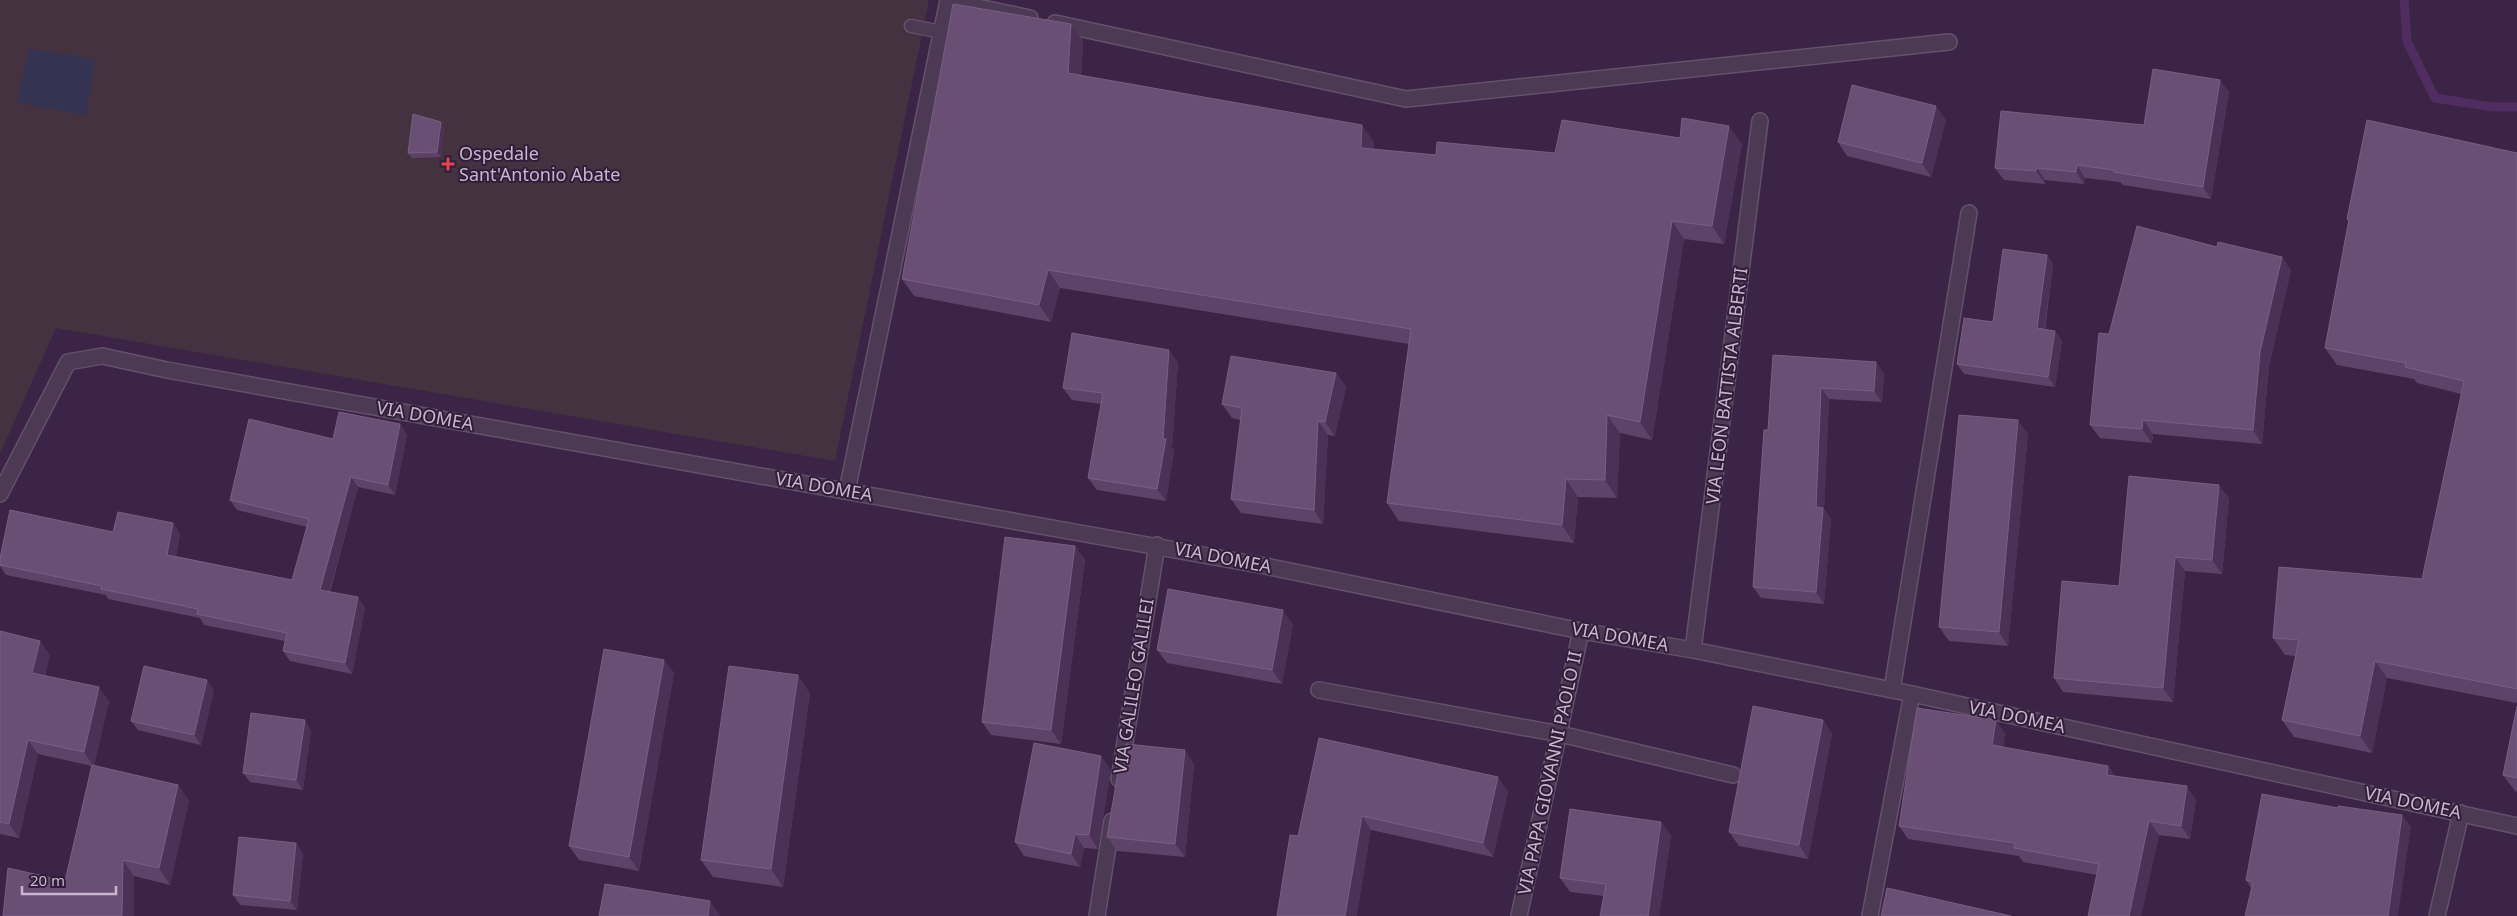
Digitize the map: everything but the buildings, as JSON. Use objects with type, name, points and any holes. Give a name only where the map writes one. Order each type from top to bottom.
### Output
[{"type":"street","points":[[847,491],[948,0],[1406,99],[1949,42]]},
{"type":"street","name":"VIA LEON BATTISTA ALBERTI","points":[[1693,650],[1760,121]]},
{"type":"street","points":[[1892,690],[1969,213]]},
{"type":"street","name":"VIA DOMEA","points":[[0,494],[68,362],[102,356],[167,370],[1157,545],[1581,631],[1693,650],[1912,694],[2517,826]]},
{"type":"street","name":"VIA GALILEO GALILEI","points":[[1117,789],[1157,545]]},
{"type":"street","name":"VIA PAPA GIOVANNI PAOLO II","points":[[1519,916],[1581,631]]},
{"type":"street","points":[[1319,690],[1560,734],[1733,775]]},
{"type":"street","points":[[1870,916],[1912,694]]},
{"type":"street","points":[[1097,916],[1114,809]]},
{"type":"street","points":[[2437,916],[2461,814]]},
{"type":"lane","points":[[911,26],[942,32]]},
{"type":"shaded area","name":"Ospedale Sant'Antonio Abate","points":[[0,0],[929,0],[835,461],[56,328],[0,454]]},
{"type":"shaded area","points":[[29,49],[95,59],[86,115],[17,103]]},
{"type":"waterway","points":[[2404,0],[2407,41],[2435,98],[2493,107],[2517,107]]},
{"type":"place","name":"Ospedale Sant'Antonio Abate","points":[[448,164]]}]
